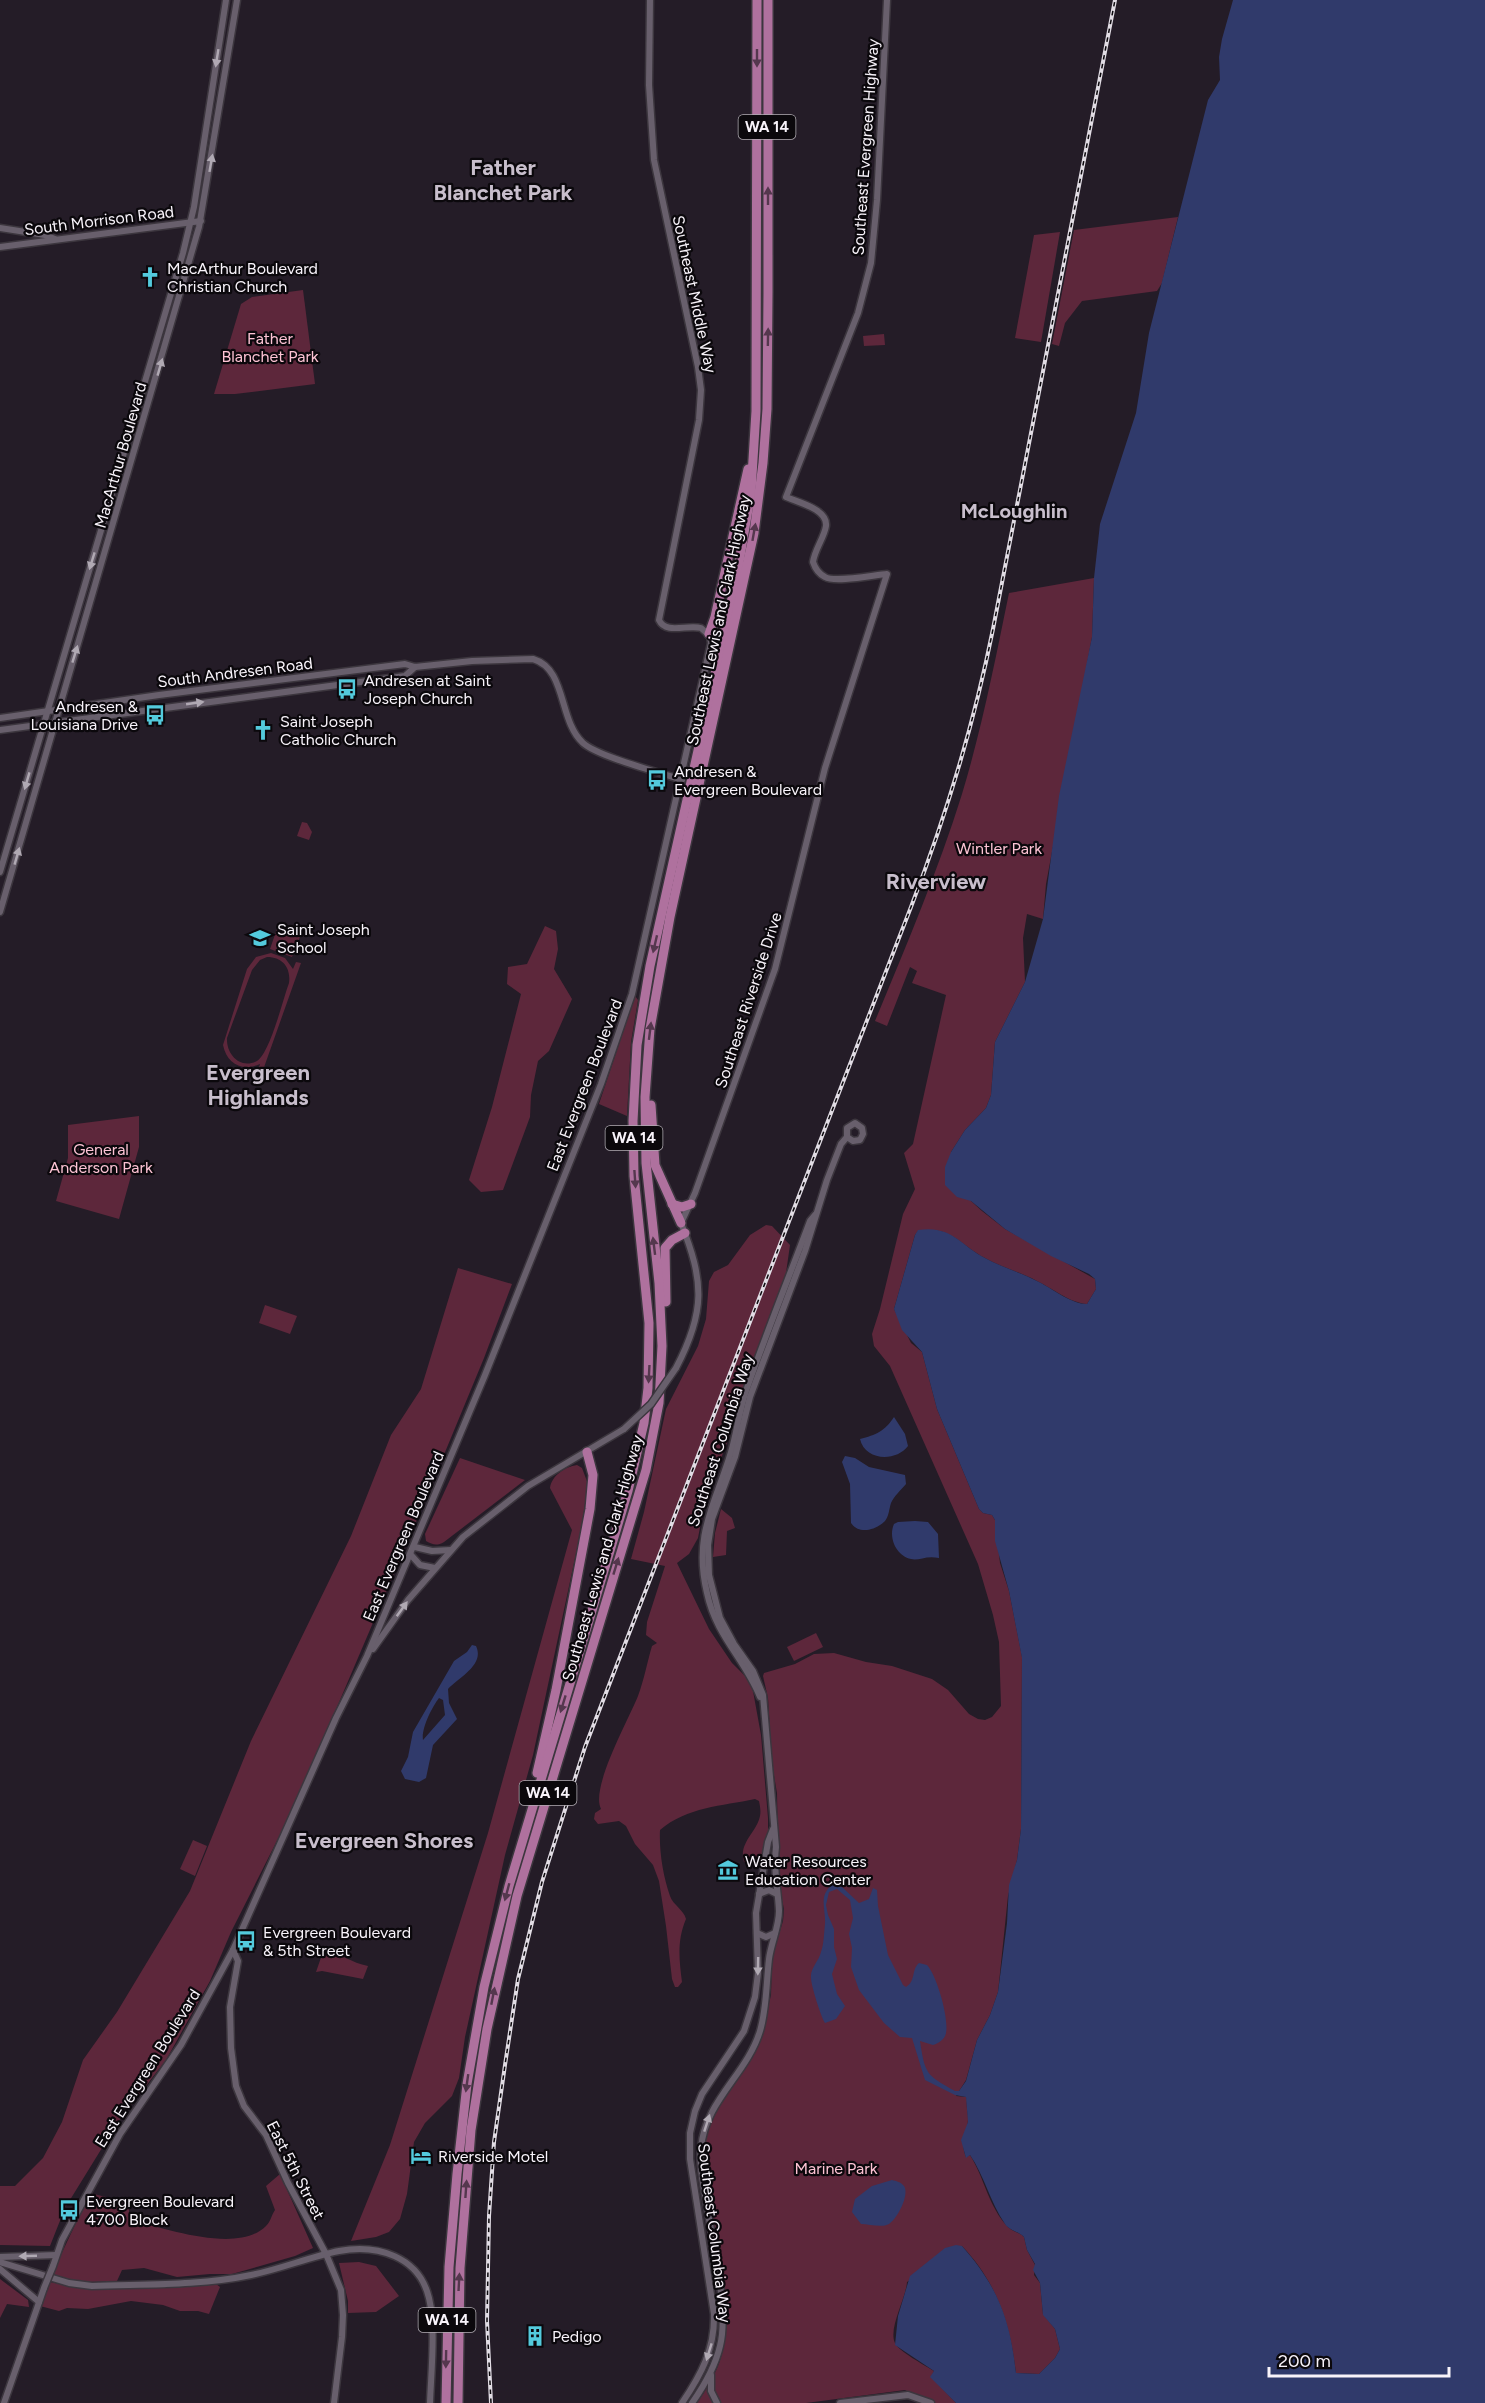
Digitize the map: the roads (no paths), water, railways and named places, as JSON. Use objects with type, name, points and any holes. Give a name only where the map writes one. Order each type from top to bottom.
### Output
[{"type":"highway","name":"Southeast Lewis and Clark Highway","points":[[446,2403],[449,2267],[467,2084],[486,1977],[524,1836],[628,1491],[644,1423],[648,1388],[649,1323],[634,1176],[633,1120],[638,1045],[650,966],[736,580],[751,492],[756,434],[757,0]]},
{"type":"highway","name":"Southeast Lewis and Clark Highway","points":[[458,2403],[460,2268],[471,2130],[487,2029],[517,1896],[646,1470],[659,1403],[662,1346],[659,1283],[646,1163],[647,1062],[655,996],[669,917],[744,581],[760,497],[767,410],[768,0]]},
{"type":"highway","points":[[709,634],[756,434]]},
{"type":"highway","points":[[647,1062],[655,1165],[681,1223]]},
{"type":"highway","points":[[672,1204],[681,1207],[690,1204]]},
{"type":"highway","points":[[662,1346],[666,1302],[666,1248],[668,1243],[685,1233]]},
{"type":"highway","points":[[524,1836],[556,1690],[590,1509],[593,1475],[587,1452]]},
{"type":"street","name":"MacArthur Boulevard","points":[[0,872],[191,222],[226,0]]},
{"type":"street","name":"MacArthur Boulevard","points":[[0,912],[201,221],[237,0]]},
{"type":"street","name":"Southeast Middle Way","points":[[650,0],[649,105],[654,160],[698,367],[700,390],[699,420],[659,615],[661,625],[670,628],[695,626],[704,629],[709,634]]},
{"type":"street","name":"Southeast Evergreen Highway","points":[[887,0],[876,220],[871,263],[858,313],[786,497],[820,512],[825,519],[826,526],[813,562],[825,578],[887,574]]},
{"type":"street","name":"South Morrison Road","points":[[0,247],[201,221]]},
{"type":"street","points":[[0,228],[45,235],[58,240]]},
{"type":"street","name":"Southeast Riverside Drive","points":[[681,1223],[690,1204],[775,969],[825,768],[887,574]]},
{"type":"street","name":"East Evergreen Boulevard","points":[[4,2403],[56,2255],[82,2201],[120,2134],[181,2045],[233,1950],[415,1547],[508,1319],[621,1030],[640,966],[711,643],[709,634]]},
{"type":"street","name":"South Andresen Road","points":[[0,718],[394,665],[405,664],[415,667],[521,658],[542,662],[553,673],[567,718],[583,742],[600,752],[682,780]]},
{"type":"street","name":"South Andresen Road","points":[[0,730],[405,675],[415,667]]},
{"type":"street","name":"Southeast Columbia Way","points":[[692,2403],[711,2373],[721,2345],[723,2330],[717,2272],[703,2188],[701,2148],[711,2110],[746,2060],[759,2034],[765,2014],[769,1958],[779,1914],[774,1868],[776,1847],[760,1686],[753,1671],[734,1644],[715,1603],[709,1575],[708,1545],[712,1519],[735,1457],[750,1397],[815,1222],[815,1215],[839,1149],[847,1137]]},
{"type":"street","points":[[367,1656],[435,1568],[488,1516],[516,1495],[624,1429],[651,1404],[676,1368],[691,1337],[699,1297],[696,1263],[681,1223]]},
{"type":"street","points":[[415,1547],[432,1551],[451,1550]]},
{"type":"street","points":[[411,1555],[420,1565],[435,1568]]},
{"type":"street","name":"Southeast Columbia Way","points":[[682,2403],[697,2380],[712,2346],[714,2314],[690,2159],[690,2133],[702,2094],[737,2043],[750,2017],[758,1973],[759,1894],[768,1842],[774,1826]]},
{"type":"street","points":[[759,1894],[769,1890],[777,1894]]},
{"type":"street","points":[[757,1933],[766,1937],[775,1933]]},
{"type":"street","name":"East 5th Street","points":[[233,1950],[238,1961],[230,2007],[231,2049],[236,2086],[244,2106],[266,2135],[288,2183],[326,2254],[337,2278],[343,2300],[342,2337],[334,2403]]},
{"type":"street","points":[[0,2262],[69,2283],[92,2286],[234,2279],[326,2254],[364,2248],[384,2251],[404,2261],[422,2281],[429,2298],[432,2321],[430,2403]]},
{"type":"street","points":[[0,2257],[56,2255]]},
{"type":"street","points":[[0,2269],[39,2302]]},
{"type":"street","points":[[708,2273],[717,2272]]},
{"type":"street","points":[[711,2373],[711,2391],[717,2403]]},
{"type":"street","points":[[840,2403],[899,2395],[916,2396],[931,2403]]},
{"type":"water","points":[[1233,0],[1485,0],[1485,2403],[956,2403],[930,2377],[934,2371],[895,2345],[898,2316],[910,2276],[945,2248],[962,2246],[985,2276],[1000,2305],[1010,2336],[1016,2373],[1039,2374],[1055,2358],[1060,2349],[1055,2329],[1043,2315],[1040,2283],[1033,2270],[1035,2264],[1027,2250],[1024,2237],[1005,2224],[975,2163],[970,2155],[966,2158],[961,2140],[968,2122],[966,2097],[955,2095],[925,2080],[912,2038],[900,2037],[884,2023],[859,1990],[851,1967],[852,1948],[849,1934],[853,1918],[850,1900],[837,1889],[829,1892],[826,1905],[834,1929],[837,1959],[832,1974],[837,1994],[845,2006],[836,2019],[825,2023],[814,1994],[811,1974],[823,1945],[824,1898],[828,1889],[832,1885],[842,1887],[859,1903],[869,1899],[873,1888],[877,1890],[888,1955],[903,1985],[906,1987],[909,1985],[919,1963],[927,1965],[935,1978],[941,1998],[946,2018],[946,2033],[933,2045],[920,2041],[926,2067],[932,2077],[955,2091],[959,2091],[966,2081],[977,2040],[990,2015],[998,1992],[1007,1923],[1009,1885],[1017,1860],[1021,1829],[1022,1658],[1009,1591],[995,1541],[995,1520],[992,1515],[983,1513],[979,1509],[937,1409],[922,1352],[902,1330],[894,1309],[918,1230],[930,1229],[948,1233],[985,1258],[1034,1279],[1075,1302],[1087,1304],[1096,1289],[1095,1279],[1089,1274],[1051,1256],[1005,1229],[971,1201],[957,1197],[945,1185],[945,1167],[951,1152],[965,1130],[986,1108],[991,1095],[995,1042],[1025,982],[1043,919],[1059,796],[1092,637],[1094,578],[1100,524],[1136,413],[1149,333],[1208,100],[1220,80],[1219,57]]},
{"type":"water","points":[[894,1417],[905,1434],[908,1446],[903,1451],[889,1457],[881,1457],[868,1452],[860,1439],[880,1432]]},
{"type":"water","points":[[845,1456],[855,1458],[869,1467],[905,1475],[906,1484],[892,1500],[886,1519],[872,1529],[858,1529],[851,1523],[850,1484],[842,1462]]},
{"type":"water","points":[[928,1522],[938,1534],[939,1558],[911,1559],[897,1550],[892,1535],[894,1524]]},
{"type":"water","points":[[472,1645],[476,1646],[478,1653],[474,1665],[448,1689],[449,1703],[457,1719],[433,1745],[426,1778],[419,1782],[405,1779],[401,1771],[408,1757],[413,1732],[454,1661],[467,1652]],"holes":[[[439,1698],[443,1700],[445,1715],[423,1740],[425,1724],[430,1712]]]},
{"type":"water","points":[[892,2180],[904,2186],[905,2190],[904,2201],[896,2217],[886,2225],[861,2224],[852,2212],[855,2199],[872,2186]]},
{"type":"railway","points":[[491,2403],[487,2321],[489,2216],[494,2142],[518,1979],[542,1882],[585,1747],[911,907],[958,770],[993,629],[1115,0]]},
{"type":"place","name":"MacArthur Boulevard Christian Church","points":[[150,277]]},
{"type":"place","name":"Andresen at Saint Joseph Church","points":[[347,689]]},
{"type":"place","name":"Andresen & Louisiana Drive","points":[[155,715]]},
{"type":"place","name":"Saint Joseph Catholic Church","points":[[263,730]]},
{"type":"place","name":"Andresen & Evergreen Boulevard","points":[[657,780]]},
{"type":"place","name":"Saint Joseph School","points":[[260,938]]},
{"type":"place","name":"Water Resources Education Center","points":[[728,1870]]},
{"type":"place","name":"Evergreen Boulevard & 5th Street","points":[[246,1941]]},
{"type":"place","name":"Riverside Motel","points":[[421,2156]]},
{"type":"place","name":"Evergreen Boulevard 4700 Block","points":[[69,2210]]},
{"type":"place","name":"Pedigo","points":[[535,2336]]},
{"type":"district","name":"Father Blanchet Park","points":[[503,180]]},
{"type":"district","name":"McLoughlin","points":[[1014,511]]},
{"type":"district","name":"Riverview","points":[[936,881]]},
{"type":"district","name":"Evergreen Highlands","points":[[258,1084]]},
{"type":"district","name":"Evergreen Shores","points":[[384,1840]]},
{"type":"park label","name":"Wintler Park","points":[[999,848]]},
{"type":"park label","name":"General Anderson Park","points":[[101,1158]]},
{"type":"park label","name":"Marine Park","points":[[836,2168]]}]
